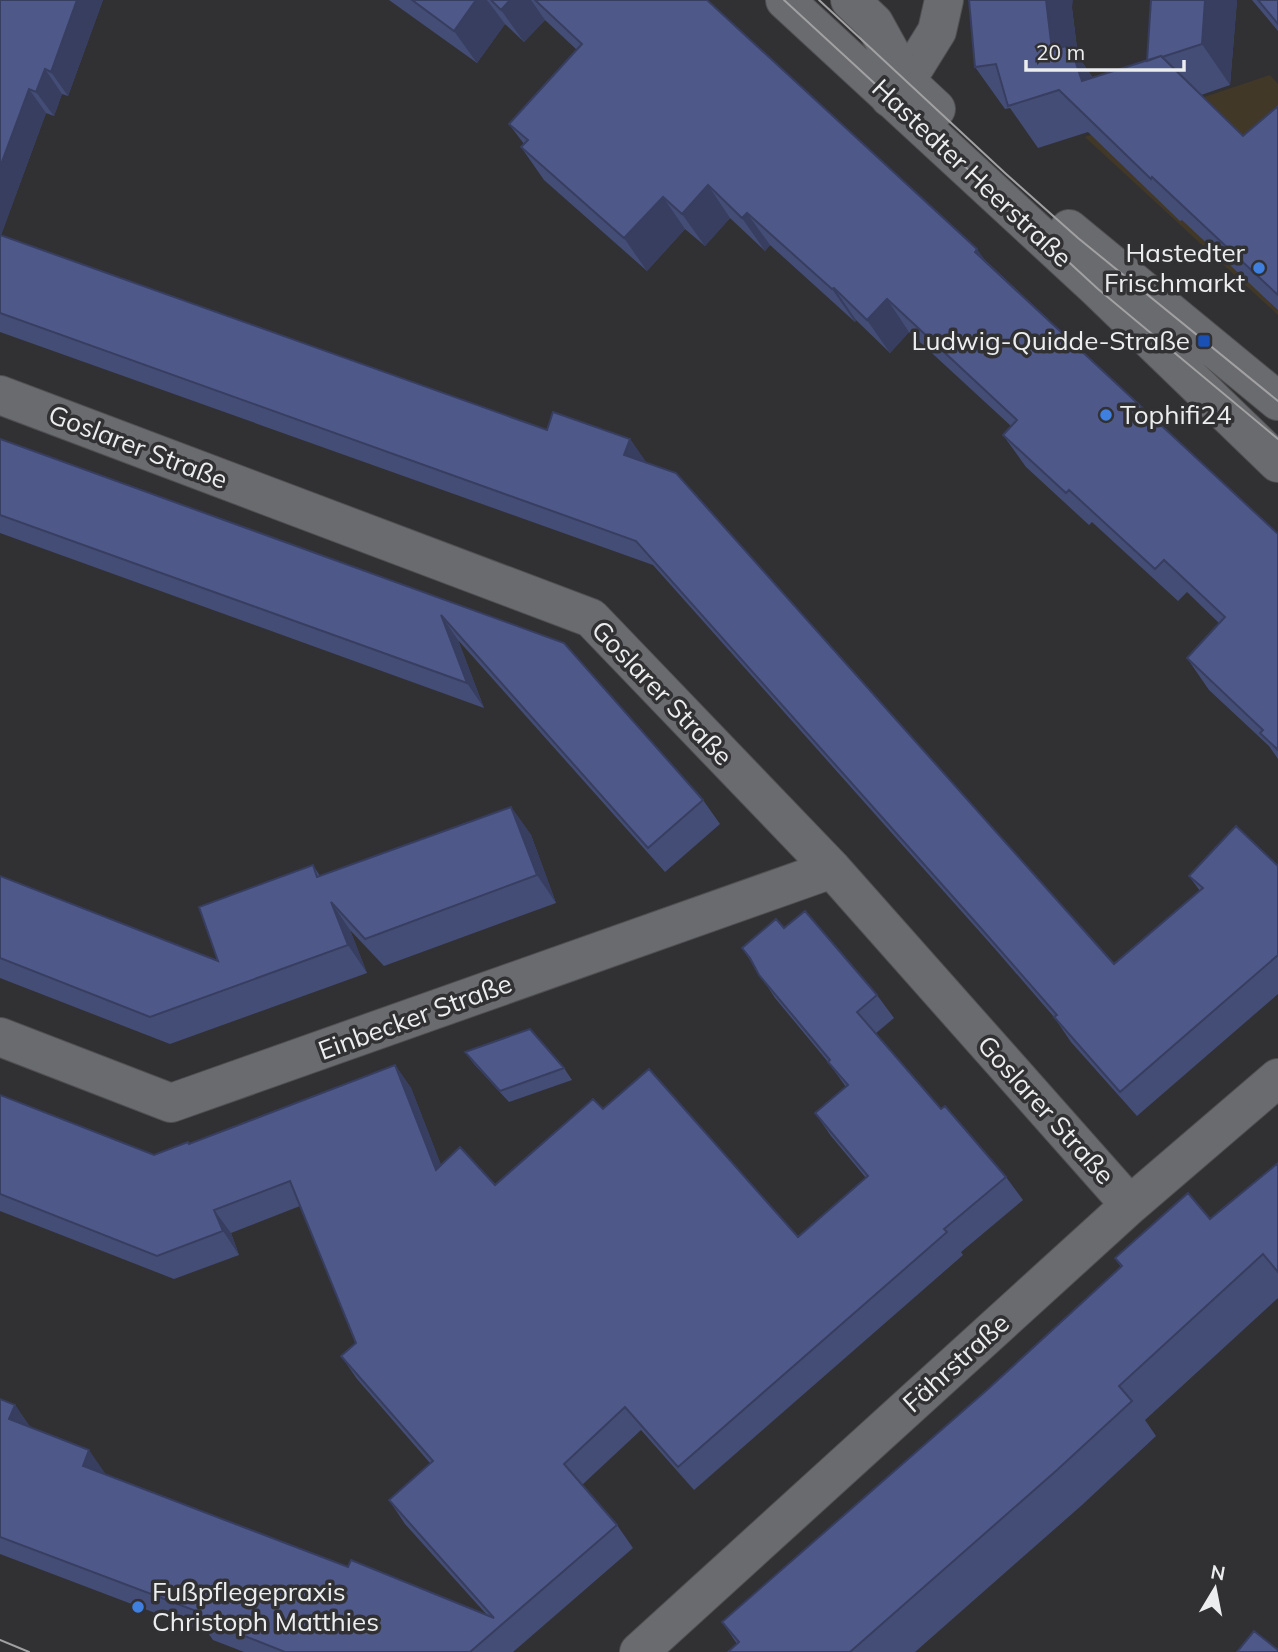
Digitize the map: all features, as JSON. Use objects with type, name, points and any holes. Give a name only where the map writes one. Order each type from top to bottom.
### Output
[{"type":"street","name":"Hastedter Heerstraße","points":[[785,0],[898,89],[1278,401]]},
{"type":"street","name":"Hastedter Heerstraße","points":[[850,0],[874,23],[898,89],[1098,289],[1278,463]]},
{"type":"street","points":[[898,89],[937,32],[944,0]]},
{"type":"street","name":"Goslarer Straße","points":[[0,395],[592,618],[832,869],[1130,1205]]},
{"type":"street","name":"Einbecker Straße","points":[[0,1037],[170,1103],[832,869]]},
{"type":"street","name":"Fährstraße","points":[[639,1652],[1130,1205],[1278,1079]]},
{"type":"shaded area","points":[[1270,75],[1278,84],[1278,315],[1085,137]]},
{"type":"building","points":[[0,0],[77,0],[51,72],[45,69],[36,92],[29,89],[0,167]]},
{"type":"building","points":[[412,0],[476,0],[454,31]]},
{"type":"building","points":[[491,0],[510,0],[501,10]]},
{"type":"building","points":[[535,0],[707,0],[977,249],[975,252],[1278,534],[1278,750],[1260,733],[1263,730],[1187,658],[1225,617],[1164,560],[1155,569],[1069,490],[1066,493],[1003,435],[1017,420],[887,299],[867,320],[747,213],[742,218],[708,185],[682,214],[663,197],[624,238],[521,147],[528,140],[509,124],[582,44]]},
{"type":"building","points":[[969,0],[1046,0],[1052,50],[1070,45],[1082,81],[1161,56],[1243,136],[1278,106],[1278,295],[1152,177],[1151,179],[1059,90],[1008,106],[996,64],[975,67]]},
{"type":"building","points":[[1151,0],[1205,0],[1202,44],[1147,61]]},
{"type":"building","points":[[1258,0],[1278,0],[1278,24]]},
{"type":"building","points":[[0,235],[547,430],[553,412],[630,439],[624,455],[676,473],[1114,964],[1203,888],[1189,876],[1236,826],[1278,866],[1278,955],[1120,1092],[979,926],[636,541],[0,313]]},
{"type":"building","points":[[0,439],[564,643],[703,800],[648,848],[441,615],[467,683],[0,515]]},
{"type":"building","points":[[511,807],[537,875],[365,939],[331,902],[348,945],[150,1017],[0,958],[0,876],[218,961],[199,907],[313,865],[317,877]]},
{"type":"building","points":[[805,911],[877,995],[857,1012],[941,1109],[945,1106],[1006,1177],[944,1229],[947,1232],[678,1467],[625,1407],[564,1464],[617,1525],[470,1652],[285,1652],[197,1617],[199,1612],[0,1537],[0,1399],[15,1405],[9,1419],[89,1450],[83,1466],[348,1567],[351,1560],[494,1618],[389,1500],[433,1461],[341,1356],[356,1343],[290,1181],[214,1210],[223,1231],[157,1256],[0,1194],[0,1095],[154,1155],[395,1065],[436,1170],[460,1147],[495,1185],[593,1099],[603,1109],[649,1069],[798,1237],[868,1176],[815,1113],[848,1085],[759,975],[742,948],[776,919],[784,928]]},
{"type":"building","points":[[530,1029],[564,1068],[500,1091],[465,1052]]},
{"type":"building","points":[[1278,1163],[1278,1272],[1263,1254],[1119,1386],[1132,1401],[1057,1470],[850,1652],[728,1652],[739,1642],[722,1622],[987,1390],[1122,1266],[1115,1258],[1188,1193],[1210,1219]]},
{"type":"building","points":[[1254,1631],[1278,1650],[1278,1652],[1237,1652]]},
{"type":"tram line","points":[[784,0],[1098,289],[1278,439]]},
{"type":"tram line","points":[[819,0],[1078,238],[1278,401]]},
{"type":"tram line","points":[[0,1640],[29,1652]]},
{"type":"place","name":"Hastedter Frischmarkt","points":[[1259,268]]},
{"type":"place","name":"Ludwig-Quidde-Straße","points":[[1204,341]]},
{"type":"place","name":"Tophifi24","points":[[1106,415]]},
{"type":"place","name":"Fußpflegepraxis Christoph Matthies","points":[[138,1607]]}]
